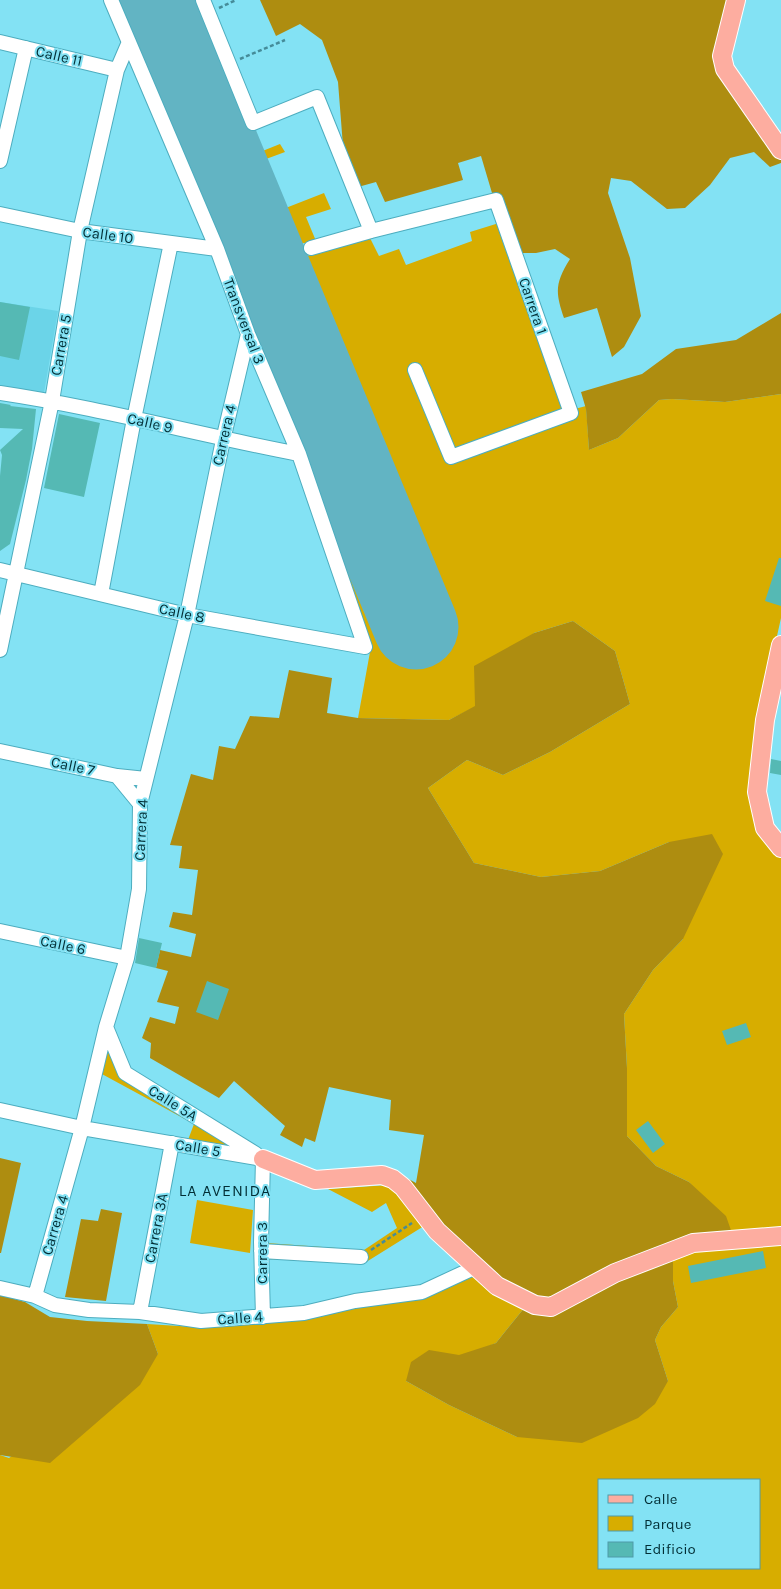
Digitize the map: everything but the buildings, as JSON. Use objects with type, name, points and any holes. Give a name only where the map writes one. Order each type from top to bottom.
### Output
[{"type":"main road","points":[[736,0],[722,56],[725,69],[781,150]]},
{"type":"main road","points":[[781,645],[765,720],[757,792],[765,828],[781,848]]},
{"type":"main road","name":"Calle 5","points":[[263,1159],[315,1180],[382,1175],[394,1179],[403,1187],[424,1215]]},
{"type":"main road","points":[[424,1215],[437,1231],[497,1286],[534,1305],[551,1307],[615,1274],[693,1243],[781,1236]]},
{"type":"street","name":"Transversal 3","points":[[111,0],[217,249],[248,334],[299,454],[365,647]]},
{"type":"street","points":[[206,6],[253,123],[317,97],[371,231],[311,248]]},
{"type":"street","name":"Calle 11","points":[[0,42],[117,70]]},
{"type":"street","name":"Carrera 5","points":[[0,650],[52,401],[80,231],[117,70],[129,42]]},
{"type":"street","points":[[0,161],[26,48]]},
{"type":"street","name":"Carrera 1","points":[[371,231],[496,200],[571,413],[451,457],[415,370]]},
{"type":"street","name":"Calle 10","points":[[0,214],[80,231],[217,249]]},
{"type":"street","points":[[101,594],[134,419],[171,243]]},
{"type":"street","name":"Carrera 4","points":[[34,1296],[82,1128],[106,1027],[127,958],[138,889],[140,804],[187,615],[223,440],[248,334]]},
{"type":"street","name":"Calle 9","points":[[0,393],[52,401],[223,440],[299,454]]},
{"type":"street","name":"Calle 8","points":[[0,570],[187,615],[365,647]]},
{"type":"street","name":"Calle 7","points":[[0,751],[117,776],[146,780]]},
{"type":"street","points":[[117,776],[140,804]]},
{"type":"street","name":"Calle 6","points":[[0,931],[127,958]]},
{"type":"street","name":"Calle 5A","points":[[106,1027],[124,1073],[263,1159]]},
{"type":"street","name":"Calle 5","points":[[0,1110],[82,1128],[263,1159]]},
{"type":"street","name":"Carrera 3A","points":[[140,1312],[172,1143]]},
{"type":"street","name":"Carrera 3","points":[[263,1159],[261,1251],[263,1317]]},
{"type":"street","points":[[261,1251],[361,1257]]},
{"type":"street","name":"Calle 4","points":[[0,1288],[34,1296],[55,1305],[89,1310],[140,1312],[201,1321],[304,1313],[355,1301],[422,1292],[476,1267]]},
{"type":"path","points":[[206,6],[236,0]]},
{"type":"path","points":[[229,64],[285,40]]},
{"type":"path","points":[[361,1257],[424,1215]]},
{"type":"shaded area","points":[[260,0],[733,0],[718,55],[781,153],[781,163],[770,167],[754,152],[730,158],[710,185],[685,208],[667,209],[631,181],[611,178],[608,193],[630,258],[641,316],[624,347],[612,357],[597,308],[564,318],[559,301],[558,288],[561,275],[570,259],[555,249],[536,253],[522,253],[492,193],[481,156],[458,163],[463,180],[385,202],[376,182],[358,187],[343,146],[338,82],[322,40],[300,24],[276,36]]},
{"type":"shaded area","points":[[0,302],[58,311],[44,393],[0,386]]},
{"type":"shaded area","points":[[781,313],[781,394],[725,402],[659,400],[618,438],[589,450],[586,409],[581,392],[642,374],[676,349],[736,340]]},
{"type":"shaded area","points":[[573,621],[615,651],[630,704],[550,752],[503,775],[467,760],[428,788],[474,863],[541,877],[600,871],[669,842],[712,834],[723,854],[683,939],[653,970],[624,1014],[627,1068],[627,1136],[656,1166],[689,1182],[726,1216],[733,1236],[549,1301],[536,1299],[499,1281],[441,1226],[403,1176],[416,1183],[424,1135],[389,1130],[391,1100],[329,1087],[315,1142],[305,1138],[302,1147],[280,1135],[285,1126],[234,1081],[219,1098],[150,1058],[151,1043],[142,1038],[150,1017],[175,1024],[179,1007],[157,1002],[168,971],[156,968],[160,950],[191,957],[196,934],[169,927],[173,912],[192,915],[198,870],[179,868],[182,846],[170,845],[191,774],[213,780],[219,746],[235,749],[250,716],[279,718],[289,670],[332,678],[327,713],[358,718],[449,720],[475,706],[474,666],[534,633]]},
{"type":"shaded area","points":[[0,1158],[21,1163],[1,1253],[0,1253]]},
{"type":"shaded area","points":[[101,1209],[122,1213],[106,1301],[65,1297],[81,1219],[98,1221]]},
{"type":"shaded area","points":[[673,1256],[673,1281],[678,1307],[661,1327],[655,1340],[668,1381],[655,1404],[638,1418],[582,1443],[517,1437],[449,1405],[406,1381],[411,1362],[429,1350],[459,1355],[496,1343],[525,1307],[617,1279]]},
{"type":"shaded area","points":[[0,1295],[25,1302],[50,1317],[147,1324],[158,1354],[140,1385],[50,1463],[0,1455]]},
{"type":"green space","points":[[114,0],[196,0],[260,152],[280,144],[285,152],[258,162],[278,211],[324,193],[331,209],[306,217],[316,241],[299,244],[303,257],[370,238],[379,256],[399,249],[406,265],[472,241],[470,232],[499,223],[502,240],[567,411],[586,406],[589,450],[618,438],[659,400],[725,402],[781,394],[781,618],[759,717],[748,790],[761,828],[781,855],[781,1230],[733,1236],[689,1182],[656,1166],[627,1136],[627,1068],[624,1014],[653,970],[683,939],[669,842],[600,871],[541,877],[474,863],[428,788],[467,760],[503,775],[550,752],[630,704],[615,651],[573,621],[534,633],[475,707],[449,720],[358,718],[370,652],[304,454]]},
{"type":"green space","points":[[107,1039],[122,1078],[246,1152],[188,1140],[194,1124],[100,1073]]},
{"type":"green space","points":[[389,1185],[424,1226],[363,1264],[269,1259],[267,1243],[364,1250],[397,1228],[386,1203],[372,1212],[328,1189]]},
{"type":"green space","points":[[197,1200],[253,1210],[250,1253],[190,1243]]},
{"type":"green space","points":[[781,1241],[781,1589],[0,1589],[0,1455],[9,1458],[158,1354],[147,1324],[195,1327],[306,1318],[472,1273],[525,1307],[496,1343],[406,1381],[449,1405],[517,1437],[668,1381],[655,1340],[661,1327],[678,1307],[673,1281],[673,1256],[696,1249]]},
{"type":"runway","points":[[156,0],[416,627]]},
{"type":"district","name":"LA AVENIDA","points":[[225,1190]]}]
